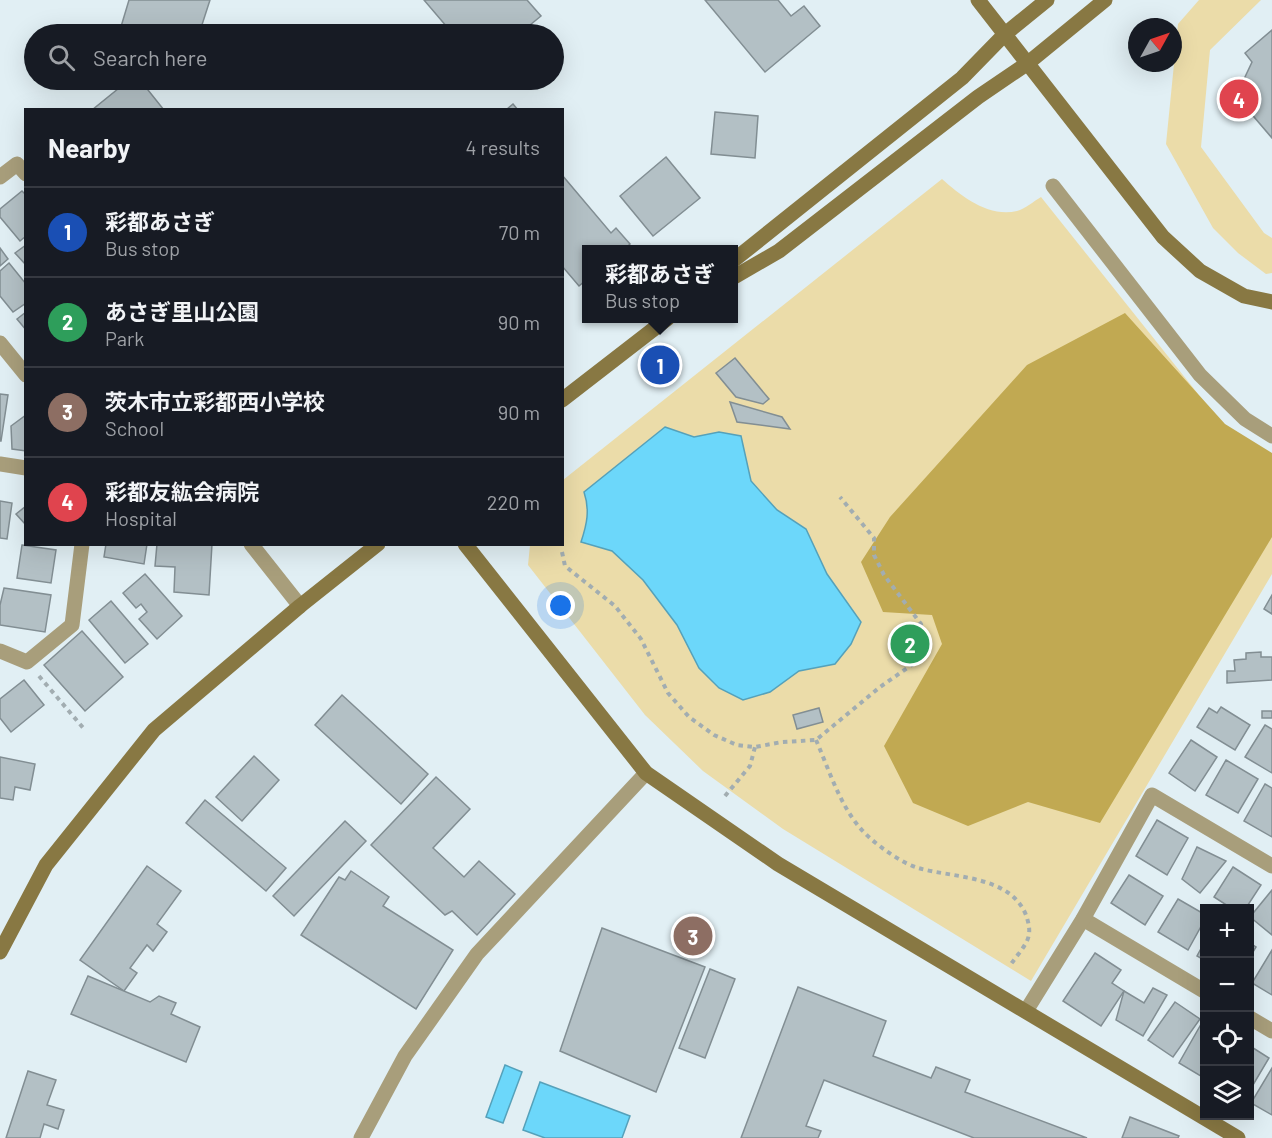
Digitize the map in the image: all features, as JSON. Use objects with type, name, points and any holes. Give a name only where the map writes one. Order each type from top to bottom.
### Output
[{"type":"street","points":[[978,0],[1163,237],[1200,271],[1244,296],[1272,302]]},
{"type":"street","points":[[738,257],[962,78],[1005,34],[1047,0]]},
{"type":"street","points":[[738,275],[779,251],[978,97],[1028,63],[1105,0]]},
{"type":"street","points":[[0,177],[17,164],[24,172]]},
{"type":"street","points":[[1053,186],[1200,375],[1245,419],[1272,436]]},
{"type":"street","points":[[564,398],[662,323]]},
{"type":"street","points":[[0,343],[24,373]]},
{"type":"street","points":[[0,464],[24,468]]},
{"type":"street","points":[[0,651],[27,662],[72,625],[82,546]]},
{"type":"street","points":[[252,546],[300,606]]},
{"type":"street","points":[[0,952],[46,865],[154,730],[300,606],[375,546]]},
{"type":"street","points":[[467,546],[646,773],[778,864],[1238,1138]]},
{"type":"street","points":[[361,1138],[405,1056],[477,954],[646,773]]},
{"type":"street","points":[[1026,1011],[1083,919],[1152,795],[1272,866]]},
{"type":"street","points":[[1083,919],[1200,989]]},
{"type":"street","points":[[1254,1020],[1272,1031]]},
{"type":"path","points":[[562,552],[565,566],[615,606],[641,639],[668,693],[689,717],[714,735],[737,745],[755,747],[816,740],[880,687],[913,664],[924,645],[921,624],[884,575],[874,555],[873,538],[840,497]]},
{"type":"path","points":[[27,662],[85,730]]},
{"type":"path","points":[[816,740],[838,794],[854,820],[870,839],[915,867],[990,884],[1012,893],[1024,909],[1030,926],[1027,942],[1011,964]]},
{"type":"path","points":[[725,796],[750,766],[755,747]]},
{"type":"shaded area","points":[[1199,0],[1261,0],[1210,50],[1201,147],[1264,233],[1272,238],[1272,273],[1266,274],[1238,253],[1213,228],[1166,144],[1173,72],[1182,72],[1182,19]]},
{"type":"shaded area","points":[[942,179],[976,204],[996,211],[1017,211],[1041,197],[1234,439],[1272,461],[1272,574],[1031,981],[783,829],[703,771],[645,715],[528,565],[530,546],[564,546],[564,479]]},
{"type":"shaded area","points":[[1125,313],[1225,424],[1272,453],[1272,537],[1100,823],[1028,802],[968,826],[913,803],[884,746],[942,644],[932,615],[883,612],[861,562],[890,517],[1027,365]]},
{"type":"water","points":[[665,427],[694,437],[719,432],[741,436],[751,481],[777,510],[806,529],[827,574],[861,622],[851,644],[835,664],[799,671],[770,692],[743,700],[719,688],[699,668],[677,625],[643,580],[612,551],[581,542],[587,517],[584,492]]},
{"type":"water","points":[[505,1065],[522,1072],[503,1123],[486,1117]]},
{"type":"water","points":[[540,1082],[630,1116],[622,1138],[545,1138],[523,1130]]},
{"type":"building","points":[[129,0],[210,0],[202,24],[122,24]]},
{"type":"building","points":[[424,0],[527,0],[541,16],[531,24],[444,24]]},
{"type":"building","points":[[705,0],[778,0],[791,16],[804,6],[820,26],[765,72]]},
{"type":"building","points":[[1272,30],[1272,138],[1231,90],[1244,79],[1252,62],[1245,53]]},
{"type":"building","points":[[117,90],[148,90],[162,108],[94,108]]},
{"type":"building","points":[[715,112],[758,116],[755,158],[711,154]]},
{"type":"building","points":[[666,157],[700,198],[653,236],[620,196]]},
{"type":"building","points":[[564,177],[611,233],[616,228],[630,244],[582,245],[582,283],[579,286],[564,268]]},
{"type":"building","points":[[22,191],[24,193],[24,238],[20,241],[0,217],[0,209]]},
{"type":"building","points":[[24,246],[24,263],[15,253]]},
{"type":"building","points":[[0,248],[8,259],[0,266]]},
{"type":"building","points":[[9,263],[24,282],[24,304],[13,312],[0,296],[0,271]]},
{"type":"building","points":[[24,314],[24,328],[17,319]]},
{"type":"building","points":[[735,358],[769,399],[763,404],[736,397],[716,373]]},
{"type":"building","points":[[0,394],[8,395],[1,441],[0,441]]},
{"type":"building","points":[[730,402],[782,417],[790,429],[737,422]]},
{"type":"building","points":[[24,416],[24,451],[12,449],[11,426]]},
{"type":"building","points":[[0,501],[12,503],[7,539],[0,538]]},
{"type":"building","points":[[24,508],[24,523],[16,514]]},
{"type":"building","points":[[22,545],[56,550],[51,583],[17,578]]},
{"type":"building","points":[[106,546],[147,546],[144,564],[104,557]]},
{"type":"building","points":[[157,546],[212,546],[209,595],[174,592],[175,567],[155,566]]},
{"type":"building","points":[[145,574],[182,616],[157,639],[139,619],[147,612],[141,604],[136,608],[123,593]]},
{"type":"building","points":[[4,588],[51,595],[45,632],[0,625],[0,605]]},
{"type":"building","points":[[1272,595],[1272,614],[1264,609]]},
{"type":"building","points":[[111,601],[148,644],[125,663],[89,620]]},
{"type":"building","points":[[82,631],[123,677],[85,711],[44,665]]},
{"type":"building","points":[[1261,652],[1261,657],[1272,657],[1272,680],[1227,683],[1227,671],[1235,671],[1234,660],[1246,659],[1246,653]]},
{"type":"building","points":[[24,680],[44,705],[11,732],[0,718],[0,699]]},
{"type":"building","points":[[342,695],[428,774],[401,804],[315,725]]},
{"type":"building","points":[[1221,707],[1250,725],[1235,750],[1197,727],[1209,708],[1217,713]]},
{"type":"building","points":[[819,708],[823,722],[797,729],[793,715]]},
{"type":"building","points":[[1262,711],[1272,711],[1272,718],[1262,718]]},
{"type":"building","points":[[1265,725],[1272,729],[1272,773],[1245,757]]},
{"type":"building","points":[[1191,740],[1217,757],[1195,791],[1169,773]]},
{"type":"building","points":[[254,756],[279,780],[242,821],[216,797]]},
{"type":"building","points":[[0,757],[35,764],[30,790],[15,787],[13,800],[0,798]]},
{"type":"building","points":[[1226,760],[1258,779],[1238,813],[1206,795]]},
{"type":"building","points":[[436,777],[470,809],[433,848],[464,877],[479,861],[515,894],[477,935],[452,911],[445,915],[371,845]]},
{"type":"building","points":[[1265,784],[1272,788],[1272,837],[1244,821]]},
{"type":"building","points":[[205,800],[286,868],[266,891],[186,823]]},
{"type":"building","points":[[1157,820],[1188,838],[1167,875],[1136,856]]},
{"type":"building","points":[[345,821],[366,841],[294,916],[273,896]]},
{"type":"building","points":[[1197,847],[1226,861],[1200,893],[1182,879]]},
{"type":"building","points":[[147,866],[181,891],[157,924],[167,932],[153,951],[147,945],[130,968],[137,973],[124,991],[80,960]]},
{"type":"building","points":[[1233,867],[1261,885],[1249,904],[1225,904],[1214,897]]},
{"type":"building","points":[[351,871],[389,897],[383,906],[453,950],[416,1009],[301,935],[339,877],[345,880]]},
{"type":"building","points":[[1129,875],[1163,896],[1145,925],[1111,903]]},
{"type":"building","points":[[1272,890],[1272,935],[1254,920],[1254,912]]},
{"type":"building","points":[[1178,899],[1200,912],[1200,928],[1188,950],[1158,932]]},
{"type":"building","points":[[602,928],[705,967],[656,1092],[560,1051]]},
{"type":"building","points":[[1272,950],[1272,995],[1254,984],[1254,980]]},
{"type":"building","points":[[1095,953],[1121,970],[1112,983],[1124,991],[1101,1026],[1063,1001]]},
{"type":"building","points":[[710,969],[735,979],[705,1058],[679,1048]]},
{"type":"building","points":[[88,976],[150,1002],[159,996],[176,1003],[171,1014],[200,1027],[186,1062],[71,1014]]},
{"type":"building","points":[[798,987],[886,1021],[873,1056],[931,1078],[936,1067],[970,1080],[965,1092],[1087,1138],[974,1138],[824,1080],[806,1126],[821,1131],[818,1138],[741,1138]]},
{"type":"building","points":[[1153,988],[1167,995],[1143,1036],[1116,1020],[1124,991],[1144,1003]]},
{"type":"building","points":[[1175,1002],[1200,1019],[1173,1057],[1148,1040]]},
{"type":"building","points":[[1200,1026],[1200,1076],[1179,1063]]},
{"type":"building","points":[[1254,1049],[1269,1058],[1254,1083]]},
{"type":"building","points":[[1272,1068],[1272,1115],[1254,1105],[1254,1098]]},
{"type":"building","points":[[28,1071],[56,1080],[47,1105],[64,1110],[58,1129],[44,1124],[40,1138],[6,1138]]},
{"type":"building","points":[[1130,1117],[1179,1136],[1178,1138],[1122,1138]]},
{"type":"place","name":"彩都友紘会病院","points":[[1239,99]]},
{"type":"place","name":"彩都あさぎ","points":[[660,365]]},
{"type":"place","name":"あさぎ里山公園","points":[[910,644]]},
{"type":"place","name":"茨木市立彩都西小学校","points":[[693,936]]}]
